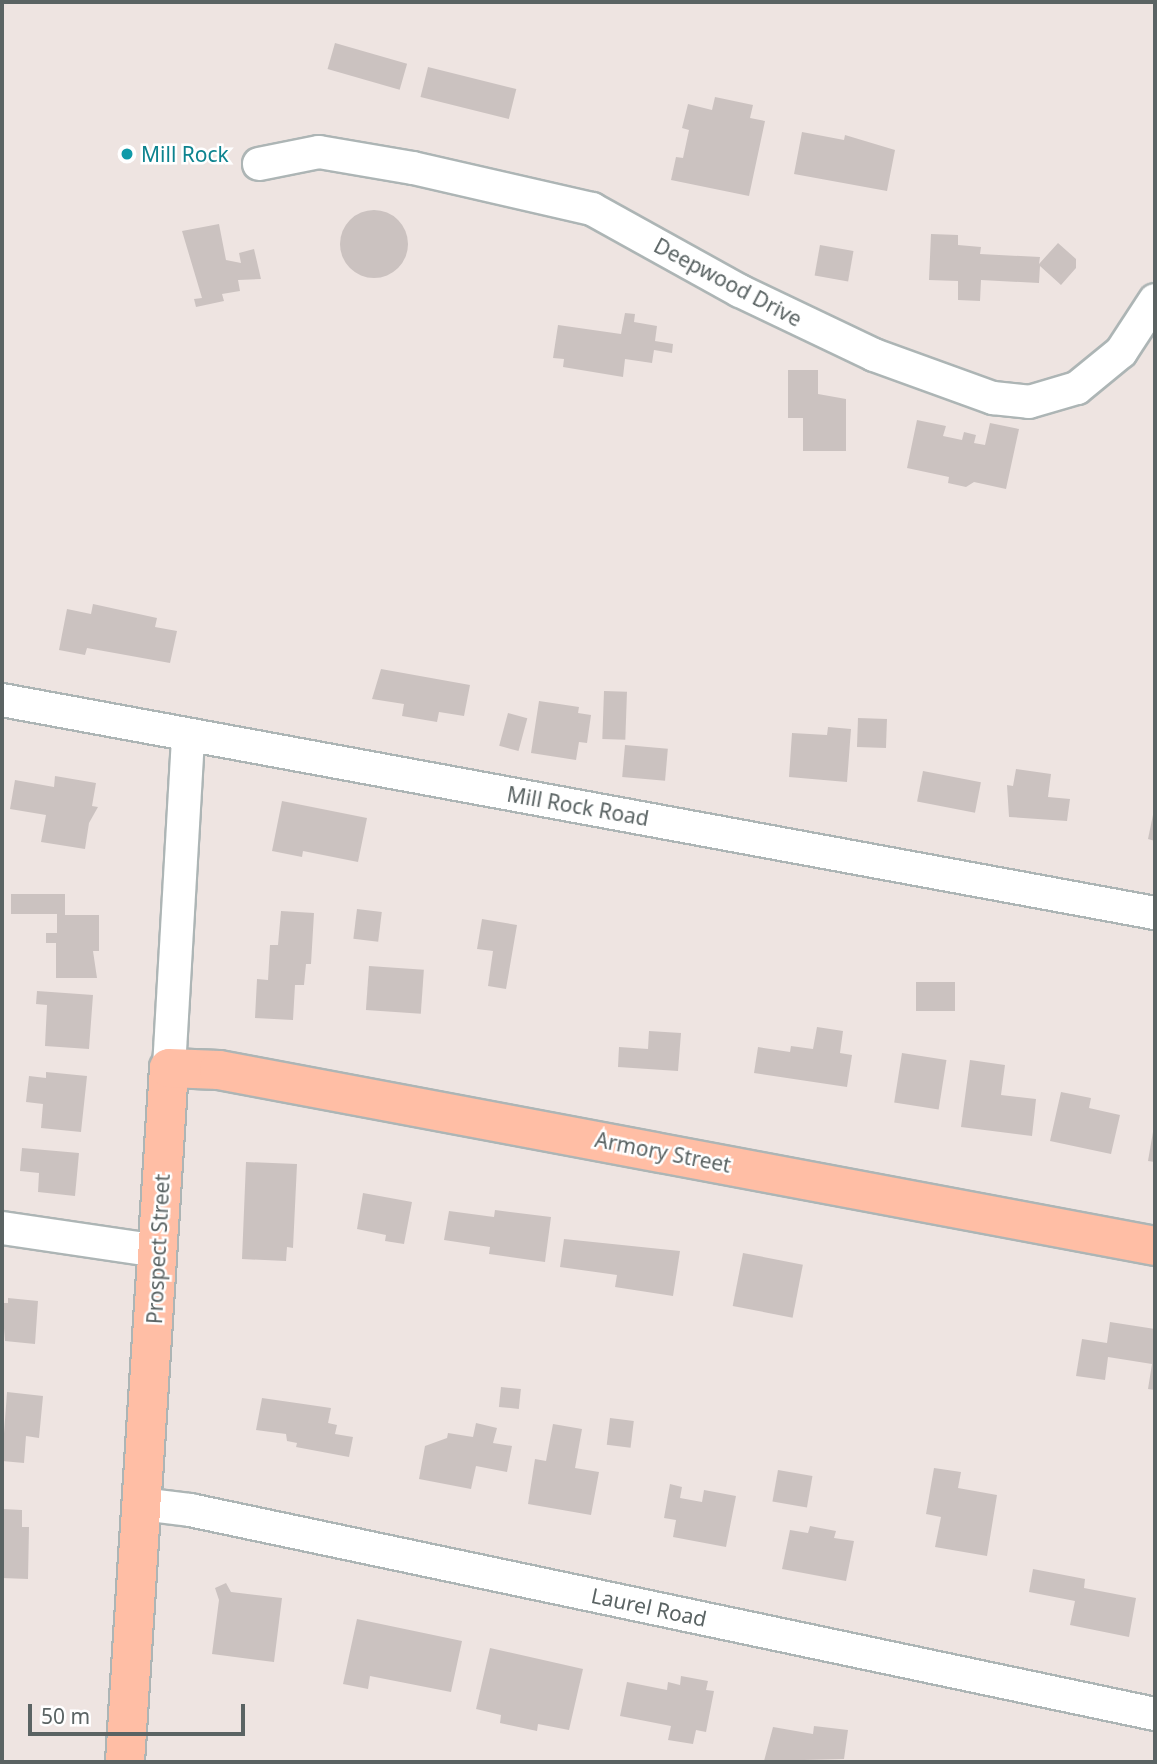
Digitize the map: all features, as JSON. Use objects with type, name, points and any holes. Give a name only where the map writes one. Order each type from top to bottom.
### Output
[{"type":"main road","name":"Armory Street","points":[[169,1068],[219,1070],[1155,1246]]},
{"type":"main road","name":"Prospect Street","points":[[125,1762],[169,1068]]},
{"type":"street","name":"Deepwood Drive","points":[[259,164],[319,152],[414,168],[592,209],[740,291],[874,355],[993,398],[1029,402],[1077,388],[1121,352],[1155,300]]},
{"type":"street","name":"Mill Rock Road","points":[[2,700],[1155,913]]},
{"type":"street","name":"Prospect Street","points":[[169,1068],[188,736]]},
{"type":"street","points":[[2,1228],[158,1251]]},
{"type":"street","name":"Laurel Road","points":[[142,1504],[203,1513],[1155,1714]]},
{"type":"building","points":[[335,43],[407,64],[400,90],[328,69]]},
{"type":"building","points":[[428,67],[516,89],[509,119],[421,97]]},
{"type":"building","points":[[715,97],[753,105],[750,118],[765,121],[749,196],[671,180],[676,157],[683,158],[689,130],[682,128],[688,104],[712,110]]},
{"type":"building","points":[[802,132],[844,140],[845,135],[895,150],[887,191],[794,174]]},
{"type":"building","points":[[367,210],[381,210],[393,215],[403,225],[408,244],[403,263],[393,273],[381,278],[367,278],[355,273],[345,263],[340,251],[340,237],[345,225],[355,215]]},
{"type":"building","points":[[219,224],[226,260],[241,263],[239,253],[254,249],[261,279],[238,280],[240,291],[222,294],[224,301],[196,307],[194,299],[202,298],[182,231]]},
{"type":"building","points":[[931,234],[958,235],[958,245],[981,247],[980,254],[1040,257],[1039,264],[1058,243],[1076,259],[1076,268],[1061,285],[1040,266],[1039,283],[981,280],[980,301],[958,300],[958,281],[929,280]]},
{"type":"building","points":[[820,245],[853,251],[848,281],[815,276]]},
{"type":"building","points":[[625,313],[635,314],[634,322],[657,326],[655,341],[673,344],[672,353],[654,350],[652,363],[625,359],[623,377],[563,367],[564,359],[553,358],[558,325],[621,334]]},
{"type":"building","points":[[788,370],[818,370],[818,394],[846,399],[846,451],[803,451],[803,418],[788,418]]},
{"type":"building","points":[[917,420],[946,426],[943,436],[962,440],[964,432],[976,435],[974,443],[985,445],[990,423],[1019,429],[1006,489],[974,482],[966,487],[948,483],[949,477],[907,468]]},
{"type":"building","points":[[93,604],[157,618],[155,627],[177,631],[170,663],[87,648],[85,655],[59,650],[67,609],[91,614]]},
{"type":"building","points":[[381,669],[470,685],[464,716],[439,712],[437,722],[402,716],[404,704],[372,699]]},
{"type":"building","points":[[604,691],[627,692],[625,740],[602,739]]},
{"type":"building","points":[[539,701],[579,707],[578,713],[591,715],[587,743],[579,742],[576,760],[531,753]]},
{"type":"building","points":[[508,713],[527,718],[519,751],[499,746]]},
{"type":"building","points":[[858,718],[887,719],[886,748],[857,747]]},
{"type":"building","points":[[828,727],[851,729],[847,782],[789,777],[792,733],[827,735]]},
{"type":"building","points":[[625,745],[668,749],[665,781],[622,777]]},
{"type":"building","points":[[1016,769],[1051,774],[1048,797],[1070,799],[1067,821],[1009,817],[1007,785],[1013,786]]},
{"type":"building","points":[[923,771],[981,782],[975,813],[917,801]]},
{"type":"building","points":[[55,776],[96,783],[92,806],[98,807],[89,823],[85,849],[41,842],[46,815],[10,809],[15,780],[54,787]]},
{"type":"building","points":[[282,801],[367,818],[358,862],[303,851],[302,857],[272,851]]},
{"type":"building","points":[[1155,810],[1155,841],[1148,839]]},
{"type":"building","points":[[11,894],[65,894],[65,915],[99,915],[99,951],[93,951],[97,978],[56,978],[56,943],[46,943],[46,933],[57,933],[57,914],[11,914]]},
{"type":"building","points":[[357,909],[382,912],[378,942],[353,939]]},
{"type":"building","points":[[281,911],[314,913],[311,964],[306,964],[304,985],[295,985],[293,1020],[255,1018],[257,979],[268,980],[270,945],[278,945]]},
{"type":"building","points":[[482,919],[517,925],[506,989],[488,986],[493,951],[477,949]]},
{"type":"building","points":[[369,966],[424,970],[421,1014],[366,1010]]},
{"type":"building","points":[[916,982],[955,982],[955,1011],[916,1011]]},
{"type":"building","points":[[37,991],[93,995],[89,1049],[45,1046],[47,1005],[36,1004]]},
{"type":"building","points":[[817,1027],[843,1031],[840,1053],[852,1055],[847,1087],[754,1073],[758,1047],[790,1052],[791,1046],[813,1049]]},
{"type":"building","points":[[649,1031],[681,1033],[678,1071],[618,1067],[619,1047],[648,1049]]},
{"type":"building","points":[[902,1053],[946,1060],[939,1109],[894,1102]]},
{"type":"building","points":[[970,1060],[1005,1065],[1001,1095],[1036,1099],[1032,1136],[961,1127]]},
{"type":"building","points":[[46,1072],[87,1076],[81,1132],[41,1128],[43,1104],[26,1102],[29,1076],[46,1078]]},
{"type":"building","points":[[1061,1092],[1091,1098],[1089,1108],[1120,1115],[1111,1154],[1050,1141]]},
{"type":"building","points":[[1155,1126],[1155,1162],[1148,1161]]},
{"type":"building","points":[[22,1148],[79,1153],[75,1196],[38,1192],[39,1173],[20,1171]]},
{"type":"building","points":[[246,1162],[297,1164],[293,1248],[287,1247],[286,1261],[242,1259]]},
{"type":"building","points":[[363,1193],[412,1202],[404,1244],[385,1241],[386,1235],[357,1229]]},
{"type":"building","points":[[495,1210],[551,1217],[545,1262],[489,1254],[490,1247],[444,1240],[449,1211],[494,1217]]},
{"type":"building","points":[[564,1239],[680,1251],[673,1296],[615,1287],[617,1275],[560,1267]]},
{"type":"building","points":[[743,1253],[803,1265],[793,1318],[733,1306]]},
{"type":"building","points":[[8,1298],[38,1301],[35,1344],[5,1341],[2,1303],[8,1303]]},
{"type":"building","points":[[1110,1322],[1155,1329],[1155,1390],[1148,1389],[1152,1364],[1108,1357],[1105,1380],[1076,1376],[1082,1339],[1107,1343]]},
{"type":"building","points":[[501,1387],[521,1389],[519,1409],[499,1407]]},
{"type":"building","points":[[7,1392],[43,1396],[39,1438],[26,1436],[24,1463],[2,1461]]},
{"type":"building","points":[[262,1398],[331,1408],[328,1423],[337,1425],[335,1434],[353,1437],[349,1457],[296,1447],[297,1443],[287,1441],[286,1434],[256,1430]]},
{"type":"building","points":[[610,1418],[634,1421],[631,1448],[607,1445]]},
{"type":"building","points":[[476,1423],[497,1428],[493,1443],[512,1446],[507,1472],[476,1466],[471,1489],[419,1479],[425,1446],[447,1438],[448,1433],[473,1437]]},
{"type":"building","points":[[553,1424],[582,1429],[575,1468],[599,1472],[591,1515],[528,1504],[535,1459],[546,1461]]},
{"type":"building","points":[[934,1468],[961,1472],[958,1488],[997,1495],[987,1556],[935,1547],[941,1517],[926,1514]]},
{"type":"building","points":[[778,1470],[812,1476],[807,1508],[772,1502]]},
{"type":"building","points":[[670,1484],[682,1487],[680,1498],[702,1502],[704,1490],[736,1496],[726,1547],[673,1537],[676,1520],[664,1518]]},
{"type":"building","points":[[2,1509],[22,1510],[22,1527],[29,1527],[28,1579],[2,1578]]},
{"type":"building","points":[[810,1526],[836,1531],[834,1538],[854,1541],[846,1581],[782,1569],[790,1530],[808,1533]]},
{"type":"building","points":[[1033,1569],[1085,1579],[1084,1588],[1136,1598],[1129,1637],[1070,1625],[1075,1601],[1029,1592]]},
{"type":"building","points":[[226,1583],[231,1592],[282,1598],[274,1662],[212,1654],[219,1600],[215,1588]]},
{"type":"building","points":[[357,1619],[462,1641],[451,1692],[370,1676],[368,1689],[343,1684]]},
{"type":"building","points":[[490,1648],[583,1669],[569,1730],[538,1724],[537,1731],[500,1723],[501,1715],[476,1709]]},
{"type":"building","points":[[681,1676],[708,1681],[706,1690],[714,1691],[706,1732],[696,1730],[693,1744],[668,1740],[671,1726],[620,1716],[627,1682],[667,1690],[668,1682],[680,1685]]},
{"type":"building","points":[[814,1726],[848,1730],[844,1759],[764,1761],[773,1727],[813,1734]]},
{"type":"place","name":"Mill Rock","points":[[127,154]]}]
